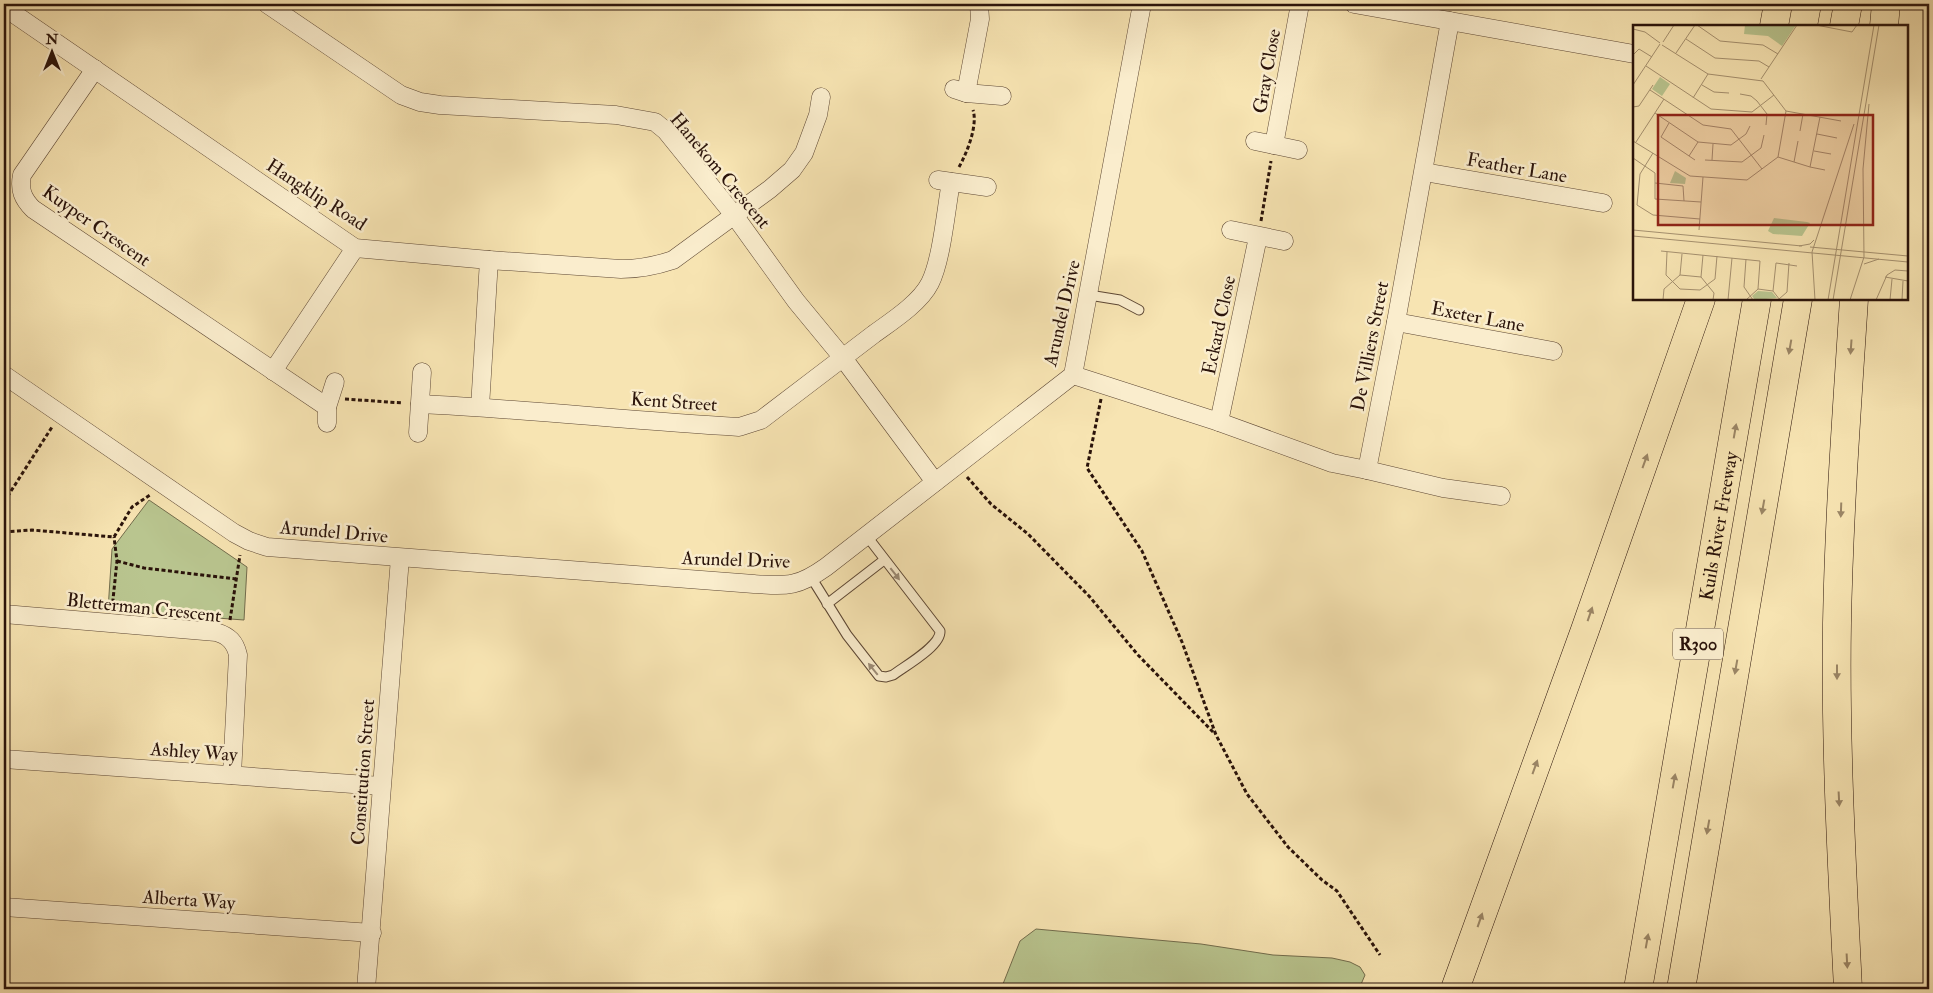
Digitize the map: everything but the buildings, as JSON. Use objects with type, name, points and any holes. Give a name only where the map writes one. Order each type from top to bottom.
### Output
[{"type":"highway","points":[[1774,25],[1778,4]]},
{"type":"highway","points":[[1803,25],[1807,4]]},
{"type":"highway","points":[[1844,25],[1848,4]]},
{"type":"highway","points":[[1884,25],[1886,4]]},
{"type":"highway","points":[[1455,989],[1585,630],[1701,300]]},
{"type":"highway","name":"Kuils River Freeway","points":[[1638,989],[1757,300]]},
{"type":"highway","name":"Kuils River Freeway","points":[[1681,989],[1798,300]]},
{"type":"highway","points":[[1848,989],[1837,750],[1837,623],[1842,486],[1854,300]]},
{"type":"street","name":"Hanekom Crescent","points":[[267,4],[374,78],[401,94],[420,102],[440,105],[616,115],[655,122],[666,131],[734,216],[796,301],[843,358],[935,482]]},
{"type":"street","points":[[979,4],[980,19],[960,91],[1002,96]]},
{"type":"street","name":"Arundel Drive","points":[[4,375],[160,483],[249,541],[283,549],[784,585],[794,584],[811,577],[1073,375],[1142,4]]},
{"type":"street","name":"Gray Close","points":[[1274,145],[1300,4]]},
{"type":"street","points":[[1354,4],[1633,54]]},
{"type":"street","name":"Hangklip Road","points":[[4,7],[355,248],[620,269],[638,269],[673,260],[770,189],[792,170],[804,154],[818,114],[821,97]]},
{"type":"street","name":"De Villiers Street","points":[[1366,470],[1396,322],[1450,21]]},
{"type":"street","name":"Kuyper Crescent","points":[[95,69],[22,175],[21,193],[25,201],[33,209],[328,410]]},
{"type":"street","points":[[1255,141],[1298,150]]},
{"type":"street","name":"Feather Lane","points":[[1424,172],[1603,203]]},
{"type":"street","points":[[944,181],[988,188]]},
{"type":"street","name":"Kent Street","points":[[420,404],[480,406],[739,427],[761,420],[897,317],[922,294],[930,283],[936,268],[944,181]]},
{"type":"street","points":[[1231,230],[1284,241]]},
{"type":"street","name":"Eckard Close","points":[[1219,422],[1258,237]]},
{"type":"street","points":[[273,372],[355,248]]},
{"type":"street","points":[[480,406],[489,260]]},
{"type":"street","name":"Exeter Lane","points":[[1396,322],[1552,352]]},
{"type":"street","points":[[418,433],[422,372]]},
{"type":"street","points":[[1073,375],[1219,422],[1332,463],[1443,488],[1501,496]]},
{"type":"street","points":[[328,410],[335,382]]},
{"type":"street","name":"Constitution Street","points":[[366,989],[372,933],[381,786],[400,558]]},
{"type":"street","name":"Bletterman Crescent","points":[[4,614],[216,632],[226,635],[236,647],[238,656],[232,775]]},
{"type":"street","name":"Ashley Way","points":[[4,759],[381,786]]},
{"type":"street","name":"Alberta Way","points":[[4,907],[372,933]]},
{"type":"lane","points":[[1089,295],[1120,300],[1138,310]]},
{"type":"lane","points":[[811,577],[847,635],[879,676],[893,675],[935,644],[940,637],[940,631],[866,535]]},
{"type":"lane","points":[[827,604],[884,560]]},
{"type":"path","points":[[944,181],[966,154],[975,117],[960,91]]},
{"type":"path","points":[[1258,237],[1274,145]]},
{"type":"path","points":[[1103,385],[1087,468],[1142,551],[1182,642],[1216,735],[1247,794],[1288,847],[1322,880],[1337,891],[1380,955]]},
{"type":"path","points":[[328,410],[420,404]]},
{"type":"path","points":[[4,502],[51,428],[62,415]]},
{"type":"path","points":[[956,466],[991,504],[1028,534],[1089,596],[1138,655],[1216,735]]},
{"type":"path","points":[[110,623],[116,562],[114,537],[132,507],[149,496],[160,483]]},
{"type":"path","points":[[4,532],[32,530],[114,537]]},
{"type":"path","points":[[226,635],[231,618],[239,555],[249,541]]},
{"type":"path","points":[[116,562],[144,568],[236,579]]},
{"type":"green space","points":[[149,500],[247,567],[244,620],[108,610],[112,549]]},
{"type":"green space","points":[[1036,929],[1201,944],[1273,955],[1332,958],[1350,962],[1360,967],[1365,975],[1359,989],[1001,989],[1020,941]]}]
